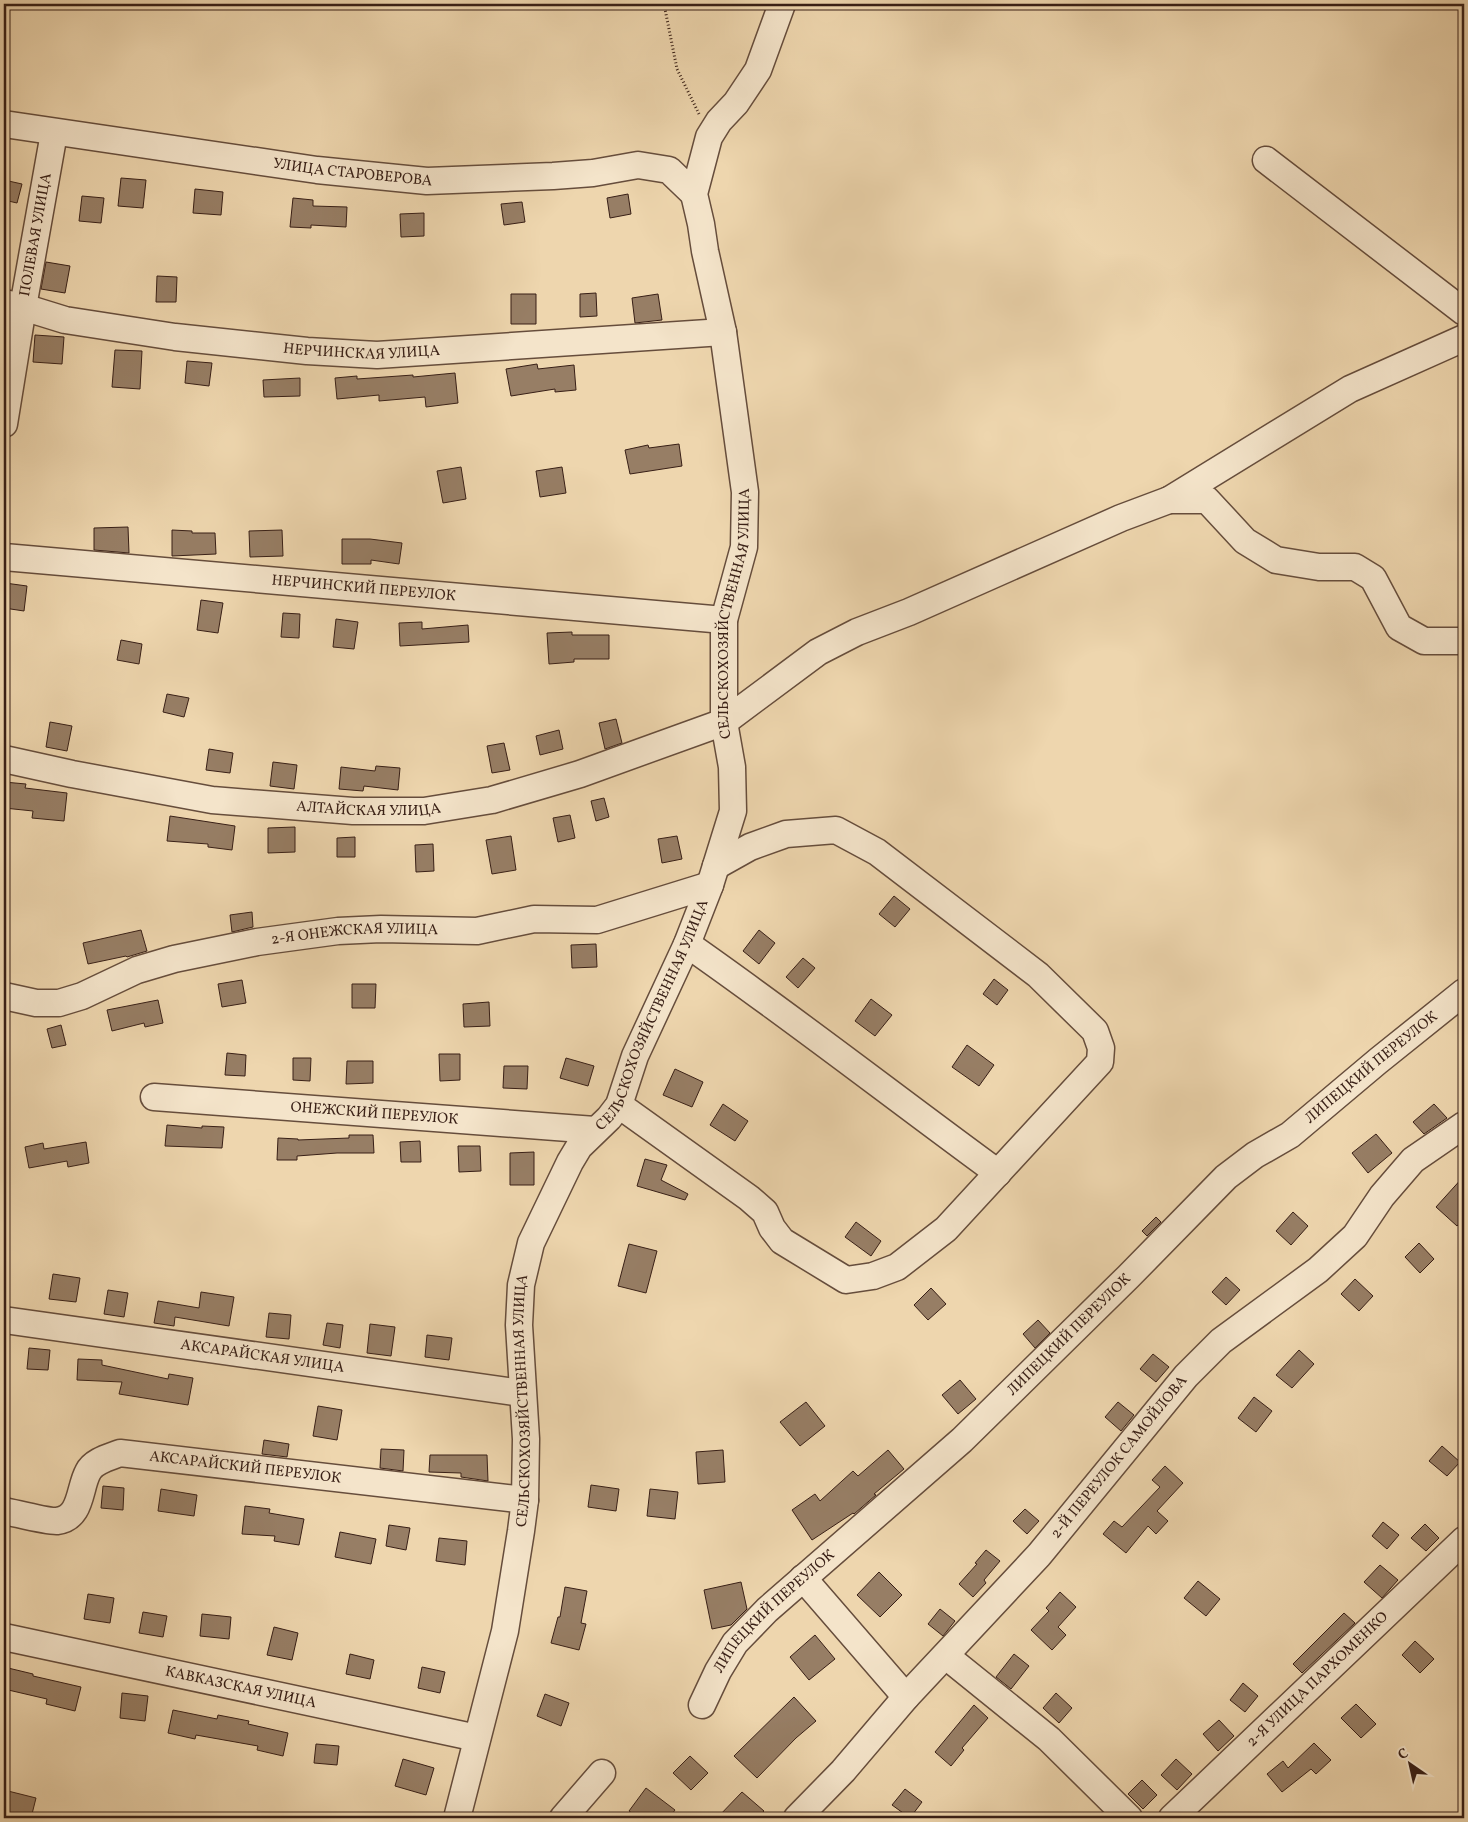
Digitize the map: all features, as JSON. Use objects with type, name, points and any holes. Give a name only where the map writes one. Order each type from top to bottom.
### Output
[{"type":"street","points":[[694,194],[709,137],[736,103],[758,70],[782,4]]},
{"type":"street","name":"УЛИЦА СТАРОВЕРОВА","points":[[4,124],[316,170],[426,181],[553,176],[592,173],[638,165],[669,170],[694,194]]},
{"type":"street","name":"ПОЛЕВАЯ УЛИЦА","points":[[4,424],[13,305],[54,132]]},
{"type":"street","points":[[1266,160],[1464,312]]},
{"type":"street","name":"СЕЛЬСКОХОЗЯЙСТВЕННАЯ УЛИЦА","points":[[456,1818],[506,1631],[525,1500],[526,1439],[519,1325],[521,1284],[531,1242],[579,1147],[609,1118],[619,1104],[635,1056],[687,944],[713,875],[733,811],[732,767],[724,722],[724,620],[744,547],[745,492],[723,332],[694,194]]},
{"type":"street","name":"НЕРЧИНСКАЯ УЛИЦА","points":[[13,305],[65,320],[175,337],[307,352],[376,355],[723,332]]},
{"type":"street","points":[[1169,500],[1350,389],[1464,338]]},
{"type":"street","points":[[1169,500],[1207,500],[1245,541],[1276,560],[1319,567],[1355,567],[1373,578],[1399,627],[1424,641],[1464,641]]},
{"type":"street","name":"АЛТАЙСКАЯ УЛИЦА","points":[[4,759],[82,776],[212,800],[353,811],[424,811],[492,800],[580,774],[724,722],[818,652],[857,632],[909,612],[1121,518],[1169,500]]},
{"type":"street","name":"НЕРЧИНСКИЙ ПЕРЕУЛОК","points":[[4,557],[724,620]]},
{"type":"street","name":"2-Я ОНЕЖСКАЯ УЛИЦА","points":[[4,996],[36,1003],[59,1003],[82,996],[137,970],[174,959],[257,942],[329,932],[381,929],[477,931],[534,919],[597,920],[713,875],[750,847],[786,834],[836,830],[877,852],[1038,975],[1095,1031],[1100,1048],[1100,1062],[998,1173]]},
{"type":"street","points":[[619,1104],[749,1198],[765,1212],[772,1228],[782,1241],[846,1280],[874,1276],[897,1267],[946,1229],[998,1173],[822,1040],[687,944]]},
{"type":"street","name":"ЛИПЕЦКИЙ ПЕРЕУЛОК","points":[[702,1705],[718,1671],[735,1643],[803,1578],[962,1440],[1128,1277],[1226,1177],[1256,1155],[1290,1135],[1464,992]]},
{"type":"street","name":"ОНЕЖСКИЙ ПЕРЕУЛОК","points":[[154,1096],[595,1130]]},
{"type":"street","name":"2-Й ПЕРЕУЛОК САМОЙЛОВА","points":[[797,1818],[843,1771],[906,1697],[1039,1555],[1186,1376],[1221,1341],[1318,1270],[1355,1236],[1382,1196],[1413,1160],[1464,1125]]},
{"type":"street","name":"АКСАРАЙСКАЯ УЛИЦА","points":[[4,1320],[522,1393]]},
{"type":"street","name":"АКСАРАЙСКИЙ ПЕРЕУЛОК","points":[[4,1511],[57,1521],[71,1515],[78,1503],[88,1470],[101,1460],[120,1453],[525,1500]]},
{"type":"street","name":"2-Я УЛИЦА ПАРХОМЕНКО","points":[[1183,1815],[1464,1540]]},
{"type":"street","points":[[803,1578],[906,1697]]},
{"type":"street","name":"КАВКАЗСКАЯ УЛИЦА","points":[[4,1637],[477,1738]]},
{"type":"street","points":[[946,1656],[1049,1740],[1129,1818]]},
{"type":"street","points":[[563,1818],[602,1773]]},
{"type":"path","points":[[664,4],[677,69],[709,137]]},
{"type":"building","points":[[121,178],[146,180],[143,208],[118,206]]},
{"type":"building","points":[[4,180],[22,184],[17,203],[4,200]]},
{"type":"building","points":[[195,189],[223,192],[221,215],[193,213]]},
{"type":"building","points":[[628,194],[631,214],[610,218],[607,198]]},
{"type":"building","points":[[82,196],[104,198],[101,223],[79,221]]},
{"type":"building","points":[[293,198],[313,200],[313,206],[347,207],[346,227],[311,225],[311,228],[290,227]]},
{"type":"building","points":[[522,202],[525,222],[504,225],[501,204]]},
{"type":"building","points":[[424,213],[424,236],[401,237],[400,214]]},
{"type":"building","points":[[46,262],[70,266],[65,293],[41,289]]},
{"type":"building","points":[[157,276],[177,277],[176,302],[156,302]]},
{"type":"building","points":[[596,293],[597,316],[580,317],[580,294]]},
{"type":"building","points":[[511,294],[536,294],[536,324],[511,324]]},
{"type":"building","points":[[658,294],[662,320],[635,323],[632,298]]},
{"type":"building","points":[[35,335],[64,337],[62,364],[33,362]]},
{"type":"building","points":[[115,350],[142,351],[140,389],[112,387]]},
{"type":"building","points":[[187,361],[212,363],[209,386],[185,383]]},
{"type":"building","points":[[537,364],[538,369],[574,365],[576,390],[555,392],[555,389],[511,396],[506,369]]},
{"type":"building","points":[[455,373],[458,403],[426,407],[425,397],[379,401],[379,395],[337,399],[335,378],[357,376],[357,379],[413,375],[413,377]]},
{"type":"building","points":[[300,378],[300,396],[264,397],[263,380]]},
{"type":"building","points":[[679,444],[682,466],[630,474],[625,450],[648,445],[649,448]]},
{"type":"building","points":[[461,467],[466,499],[443,503],[437,471]]},
{"type":"building","points":[[562,467],[566,493],[540,497],[536,471]]},
{"type":"building","points":[[128,527],[129,553],[94,550],[94,528]]},
{"type":"building","points":[[172,530],[192,531],[192,533],[215,533],[216,554],[172,556]]},
{"type":"building","points":[[282,530],[283,556],[250,557],[249,531]]},
{"type":"building","points":[[342,539],[370,539],[402,543],[399,564],[371,560],[371,564],[342,564]]},
{"type":"building","points":[[5,583],[27,586],[24,611],[4,608]]},
{"type":"building","points":[[201,600],[223,603],[218,633],[197,630]]},
{"type":"building","points":[[283,613],[300,614],[299,638],[281,637]]},
{"type":"building","points":[[336,619],[358,622],[354,649],[333,647]]},
{"type":"building","points":[[422,622],[422,629],[468,625],[469,642],[400,646],[399,623]]},
{"type":"building","points":[[572,632],[572,635],[609,635],[609,659],[574,659],[574,662],[549,664],[547,633]]},
{"type":"building","points":[[121,640],[142,644],[139,664],[117,660]]},
{"type":"building","points":[[167,694],[189,698],[184,717],[163,712]]},
{"type":"building","points":[[616,719],[622,743],[605,749],[599,723]]},
{"type":"building","points":[[50,722],[72,726],[67,751],[46,747]]},
{"type":"building","points":[[559,730],[563,749],[540,755],[536,736]]},
{"type":"building","points":[[504,743],[510,770],[492,773],[487,746]]},
{"type":"building","points":[[209,749],[233,753],[230,773],[206,770]]},
{"type":"building","points":[[273,762],[297,765],[294,789],[270,786]]},
{"type":"building","points":[[376,766],[400,768],[398,790],[364,786],[363,791],[339,789],[341,767],[375,771]]},
{"type":"building","points":[[4,782],[26,784],[25,788],[67,793],[64,821],[32,818],[33,811],[4,808]]},
{"type":"building","points":[[604,798],[609,817],[596,821],[591,801]]},
{"type":"building","points":[[570,815],[575,838],[558,842],[553,818]]},
{"type":"building","points":[[170,816],[235,826],[232,850],[208,847],[208,844],[167,841]]},
{"type":"building","points":[[295,827],[295,852],[268,853],[268,828]]},
{"type":"building","points":[[511,836],[516,870],[492,874],[486,840]]},
{"type":"building","points":[[677,836],[682,859],[662,863],[658,839]]},
{"type":"building","points":[[355,837],[355,857],[337,857],[337,838]]},
{"type":"building","points":[[433,844],[434,871],[416,872],[415,845]]},
{"type":"building","points":[[894,896],[910,909],[895,927],[879,914]]},
{"type":"building","points":[[252,912],[253,927],[232,932],[230,915]]},
{"type":"building","points":[[141,930],[147,951],[127,957],[88,964],[83,943]]},
{"type":"building","points":[[759,930],[775,943],[759,964],[743,951]]},
{"type":"building","points":[[596,944],[597,967],[572,968],[571,945]]},
{"type":"building","points":[[803,958],[815,968],[798,988],[786,977]]},
{"type":"building","points":[[994,979],[1008,990],[997,1005],[983,994]]},
{"type":"building","points":[[242,980],[246,1003],[222,1007],[218,984]]},
{"type":"building","points":[[352,984],[376,984],[375,1008],[352,1008]]},
{"type":"building","points":[[871,999],[892,1015],[875,1036],[855,1021]]},
{"type":"building","points":[[158,1000],[163,1023],[145,1027],[144,1023],[112,1031],[107,1010]]},
{"type":"building","points":[[489,1002],[490,1026],[464,1027],[463,1004]]},
{"type":"building","points":[[61,1025],[66,1045],[52,1048],[47,1029]]},
{"type":"building","points":[[967,1045],[994,1065],[979,1086],[952,1067]]},
{"type":"building","points":[[227,1053],[246,1055],[245,1076],[225,1075]]},
{"type":"building","points":[[439,1054],[460,1054],[460,1080],[440,1081]]},
{"type":"building","points":[[293,1058],[311,1058],[310,1081],[293,1080]]},
{"type":"building","points":[[566,1058],[594,1066],[588,1086],[560,1078]]},
{"type":"building","points":[[347,1061],[373,1061],[373,1083],[346,1084]]},
{"type":"building","points":[[504,1066],[528,1066],[527,1089],[503,1088]]},
{"type":"building","points":[[675,1069],[703,1082],[692,1107],[663,1095]]},
{"type":"building","points":[[723,1104],[748,1121],[735,1141],[710,1125]]},
{"type":"building","points":[[1434,1104],[1447,1118],[1424,1134],[1413,1122]]},
{"type":"building","points":[[167,1125],[202,1128],[202,1126],[224,1127],[222,1148],[165,1146]]},
{"type":"building","points":[[1376,1134],[1392,1153],[1368,1173],[1352,1153]]},
{"type":"building","points":[[349,1135],[373,1135],[374,1153],[337,1153],[297,1156],[297,1160],[277,1160],[278,1138],[298,1140],[349,1138]]},
{"type":"building","points":[[420,1141],[421,1162],[401,1162],[400,1142]]},
{"type":"building","points":[[86,1142],[89,1163],[68,1167],[67,1161],[29,1168],[25,1147],[43,1143],[44,1149]]},
{"type":"building","points":[[458,1146],[480,1146],[481,1171],[459,1172]]},
{"type":"building","points":[[534,1152],[534,1185],[510,1185],[510,1153]]},
{"type":"building","points":[[645,1159],[667,1165],[661,1180],[688,1194],[685,1200],[637,1186]]},
{"type":"building","points":[[1464,1176],[1464,1218],[1457,1226],[1436,1207]]},
{"type":"building","points":[[1293,1212],[1308,1226],[1291,1245],[1276,1231]]},
{"type":"building","points":[[1156,1217],[1161,1222],[1147,1236],[1142,1231]]},
{"type":"building","points":[[856,1222],[881,1241],[871,1256],[845,1237]]},
{"type":"building","points":[[1419,1243],[1434,1259],[1420,1273],[1405,1257]]},
{"type":"building","points":[[629,1244],[657,1251],[646,1293],[618,1286]]},
{"type":"building","points":[[53,1274],[80,1278],[76,1302],[49,1299]]},
{"type":"building","points":[[1226,1277],[1240,1290],[1226,1305],[1212,1292]]},
{"type":"building","points":[[1355,1279],[1373,1296],[1359,1311],[1341,1294]]},
{"type":"building","points":[[931,1288],[946,1304],[928,1320],[914,1305]]},
{"type":"building","points":[[108,1290],[128,1293],[124,1317],[104,1314]]},
{"type":"building","points":[[201,1292],[234,1297],[229,1326],[175,1317],[174,1326],[154,1323],[158,1301],[199,1308]]},
{"type":"building","points":[[269,1313],[291,1315],[289,1339],[266,1337]]},
{"type":"building","points":[[1038,1320],[1050,1333],[1035,1348],[1023,1334]]},
{"type":"building","points":[[327,1323],[343,1325],[340,1348],[323,1345]]},
{"type":"building","points":[[370,1324],[395,1327],[391,1356],[367,1353]]},
{"type":"building","points":[[427,1335],[452,1338],[449,1360],[425,1357]]},
{"type":"building","points":[[29,1348],[50,1350],[48,1370],[27,1369]]},
{"type":"building","points":[[1299,1350],[1314,1364],[1292,1388],[1276,1375]]},
{"type":"building","points":[[1153,1354],[1169,1367],[1156,1382],[1140,1369]]},
{"type":"building","points":[[78,1359],[102,1360],[102,1365],[168,1379],[169,1374],[193,1378],[188,1405],[119,1394],[122,1382],[77,1380]]},
{"type":"building","points":[[960,1380],[976,1399],[958,1414],[942,1395]]},
{"type":"building","points":[[1254,1397],[1272,1411],[1256,1432],[1238,1418]]},
{"type":"building","points":[[806,1402],[825,1426],[800,1446],[780,1422]]},
{"type":"building","points":[[1118,1402],[1134,1415],[1121,1431],[1105,1417]]},
{"type":"building","points":[[318,1406],[342,1410],[337,1440],[313,1436]]},
{"type":"building","points":[[264,1440],[289,1444],[287,1457],[262,1454]]},
{"type":"building","points":[[1442,1446],[1460,1462],[1447,1476],[1429,1461]]},
{"type":"building","points":[[381,1449],[404,1450],[403,1471],[380,1468]]},
{"type":"building","points":[[723,1450],[725,1482],[698,1484],[696,1452]]},
{"type":"building","points":[[888,1450],[904,1469],[854,1514],[812,1540],[792,1510],[815,1494],[820,1501],[853,1471],[858,1476]]},
{"type":"building","points":[[430,1455],[487,1455],[488,1481],[461,1477],[461,1473],[429,1472]]},
{"type":"building","points":[[1165,1466],[1183,1483],[1157,1511],[1168,1521],[1156,1534],[1148,1526],[1126,1553],[1103,1534],[1114,1521],[1122,1527],[1160,1487],[1152,1480]]},
{"type":"building","points":[[591,1485],[619,1489],[616,1511],[588,1507]]},
{"type":"building","points":[[103,1486],[124,1488],[123,1510],[101,1508]]},
{"type":"building","points":[[161,1489],[197,1495],[194,1516],[158,1511]]},
{"type":"building","points":[[650,1489],[678,1492],[675,1519],[647,1516]]},
{"type":"building","points":[[245,1506],[270,1509],[269,1513],[304,1519],[299,1545],[274,1541],[275,1536],[242,1534]]},
{"type":"building","points":[[1025,1509],[1039,1521],[1027,1534],[1013,1521]]},
{"type":"building","points":[[1383,1522],[1399,1535],[1387,1549],[1372,1536]]},
{"type":"building","points":[[1425,1524],[1439,1538],[1426,1551],[1411,1538]]},
{"type":"building","points":[[389,1525],[410,1528],[406,1550],[386,1546]]},
{"type":"building","points":[[340,1532],[376,1539],[371,1564],[335,1557]]},
{"type":"building","points":[[439,1538],[467,1541],[465,1565],[436,1561]]},
{"type":"building","points":[[986,1550],[1000,1561],[984,1580],[986,1583],[973,1597],[959,1584],[977,1564],[975,1563]]},
{"type":"building","points":[[1380,1565],[1398,1580],[1382,1598],[1364,1582]]},
{"type":"building","points":[[879,1572],[902,1595],[880,1617],[857,1595]]},
{"type":"building","points":[[1198,1581],[1220,1599],[1206,1616],[1184,1598]]},
{"type":"building","points":[[741,1582],[747,1609],[731,1625],[712,1629],[704,1590]]},
{"type":"building","points":[[565,1587],[587,1591],[581,1623],[586,1624],[579,1650],[551,1643],[558,1617],[560,1617]]},
{"type":"building","points":[[1060,1592],[1076,1607],[1058,1627],[1066,1635],[1052,1650],[1031,1630],[1049,1611],[1046,1608]]},
{"type":"building","points":[[88,1594],[114,1598],[110,1623],[84,1619]]},
{"type":"building","points":[[940,1609],[955,1621],[943,1636],[928,1624]]},
{"type":"building","points":[[143,1612],[167,1616],[163,1637],[139,1633]]},
{"type":"building","points":[[1344,1613],[1355,1623],[1302,1673],[1293,1664]]},
{"type":"building","points":[[202,1614],[231,1617],[229,1639],[200,1636]]},
{"type":"building","points":[[274,1627],[298,1633],[292,1660],[267,1655]]},
{"type":"building","points":[[815,1635],[835,1659],[809,1680],[790,1657]]},
{"type":"building","points":[[1415,1641],[1434,1659],[1420,1673],[1402,1655]]},
{"type":"building","points":[[350,1654],[374,1660],[370,1679],[346,1674]]},
{"type":"building","points":[[1014,1654],[1029,1666],[1011,1689],[996,1677]]},
{"type":"building","points":[[4,1667],[81,1687],[75,1711],[46,1704],[47,1699],[4,1689]]},
{"type":"building","points":[[422,1667],[445,1672],[440,1693],[418,1688]]},
{"type":"building","points":[[1243,1683],[1258,1696],[1245,1712],[1230,1700]]},
{"type":"building","points":[[122,1693],[148,1696],[145,1721],[120,1718]]},
{"type":"building","points":[[1056,1693],[1072,1708],[1059,1723],[1043,1708]]},
{"type":"building","points":[[545,1694],[569,1703],[561,1726],[537,1716]]},
{"type":"building","points":[[794,1697],[816,1721],[796,1738],[757,1778],[734,1756]]},
{"type":"building","points":[[1356,1704],[1376,1724],[1361,1738],[1341,1718]]},
{"type":"building","points":[[974,1705],[988,1718],[962,1748],[964,1750],[951,1766],[935,1752]]},
{"type":"building","points":[[173,1710],[217,1719],[218,1715],[249,1721],[248,1724],[288,1733],[283,1756],[257,1750],[258,1746],[196,1735],[195,1739],[168,1733]]},
{"type":"building","points":[[1219,1720],[1234,1736],[1218,1751],[1203,1734]]},
{"type":"building","points":[[1314,1743],[1331,1760],[1316,1774],[1311,1769],[1282,1792],[1267,1774],[1283,1761],[1288,1768]]},
{"type":"building","points":[[316,1744],[339,1746],[337,1765],[314,1763]]},
{"type":"building","points":[[690,1756],[708,1773],[691,1790],[673,1773]]},
{"type":"building","points":[[403,1759],[434,1768],[426,1795],[395,1786]]},
{"type":"building","points":[[1176,1759],[1192,1774],[1177,1790],[1161,1775]]},
{"type":"building","points":[[1142,1780],[1157,1795],[1143,1809],[1128,1794]]},
{"type":"building","points":[[646,1788],[675,1810],[669,1818],[639,1818],[629,1811]]},
{"type":"building","points":[[905,1789],[922,1802],[910,1818],[892,1805]]},
{"type":"building","points":[[4,1790],[36,1798],[31,1818],[4,1814]]},
{"type":"building","points":[[742,1792],[764,1811],[757,1818],[717,1818]]}]
